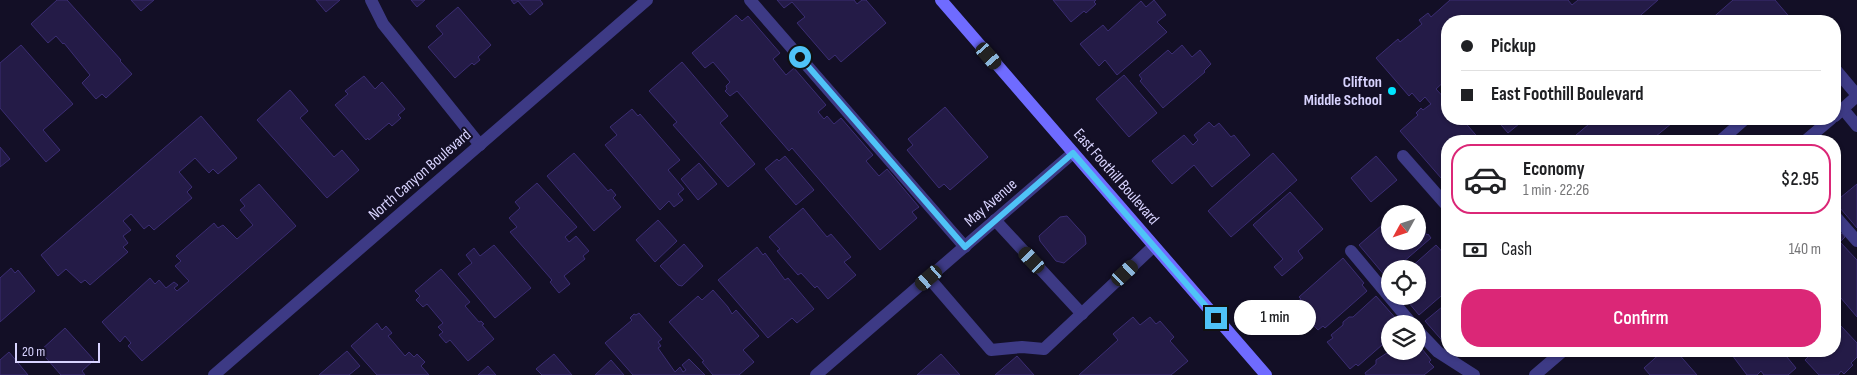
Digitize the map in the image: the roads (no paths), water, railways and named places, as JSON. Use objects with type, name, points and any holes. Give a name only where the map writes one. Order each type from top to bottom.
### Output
[{"type":"main road","name":"East Foothill Boulevard","points":[[941,0],[1266,375]]},
{"type":"street","points":[[371,0],[383,24],[480,144]]},
{"type":"street","name":"North Canyon Boulevard","points":[[214,375],[647,0]]},
{"type":"street","points":[[750,0],[965,247]]},
{"type":"street","points":[[1841,76],[1857,96],[1841,110]]},
{"type":"street","points":[[1841,114],[1857,126]]},
{"type":"street","points":[[1727,135],[1738,125]]},
{"type":"street","points":[[1812,135],[1824,125]]},
{"type":"street","name":"May Avenue","points":[[816,375],[1073,153]]},
{"type":"street","points":[[1403,156],[1441,199]]},
{"type":"street","points":[[995,220],[1082,314]]},
{"type":"street","points":[[1841,223],[1857,241]]},
{"type":"street","points":[[929,278],[991,350],[1022,347],[1044,350],[1154,246]]},
{"type":"street","points":[[1351,251],[1404,315]]},
{"type":"street","points":[[1426,339],[1441,354]]},
{"type":"street","points":[[1446,357],[1474,375]]},
{"type":"street","points":[[1536,375],[1556,357]]},
{"type":"place","name":"Clifton Middle School","points":[[1392,91]]}]
